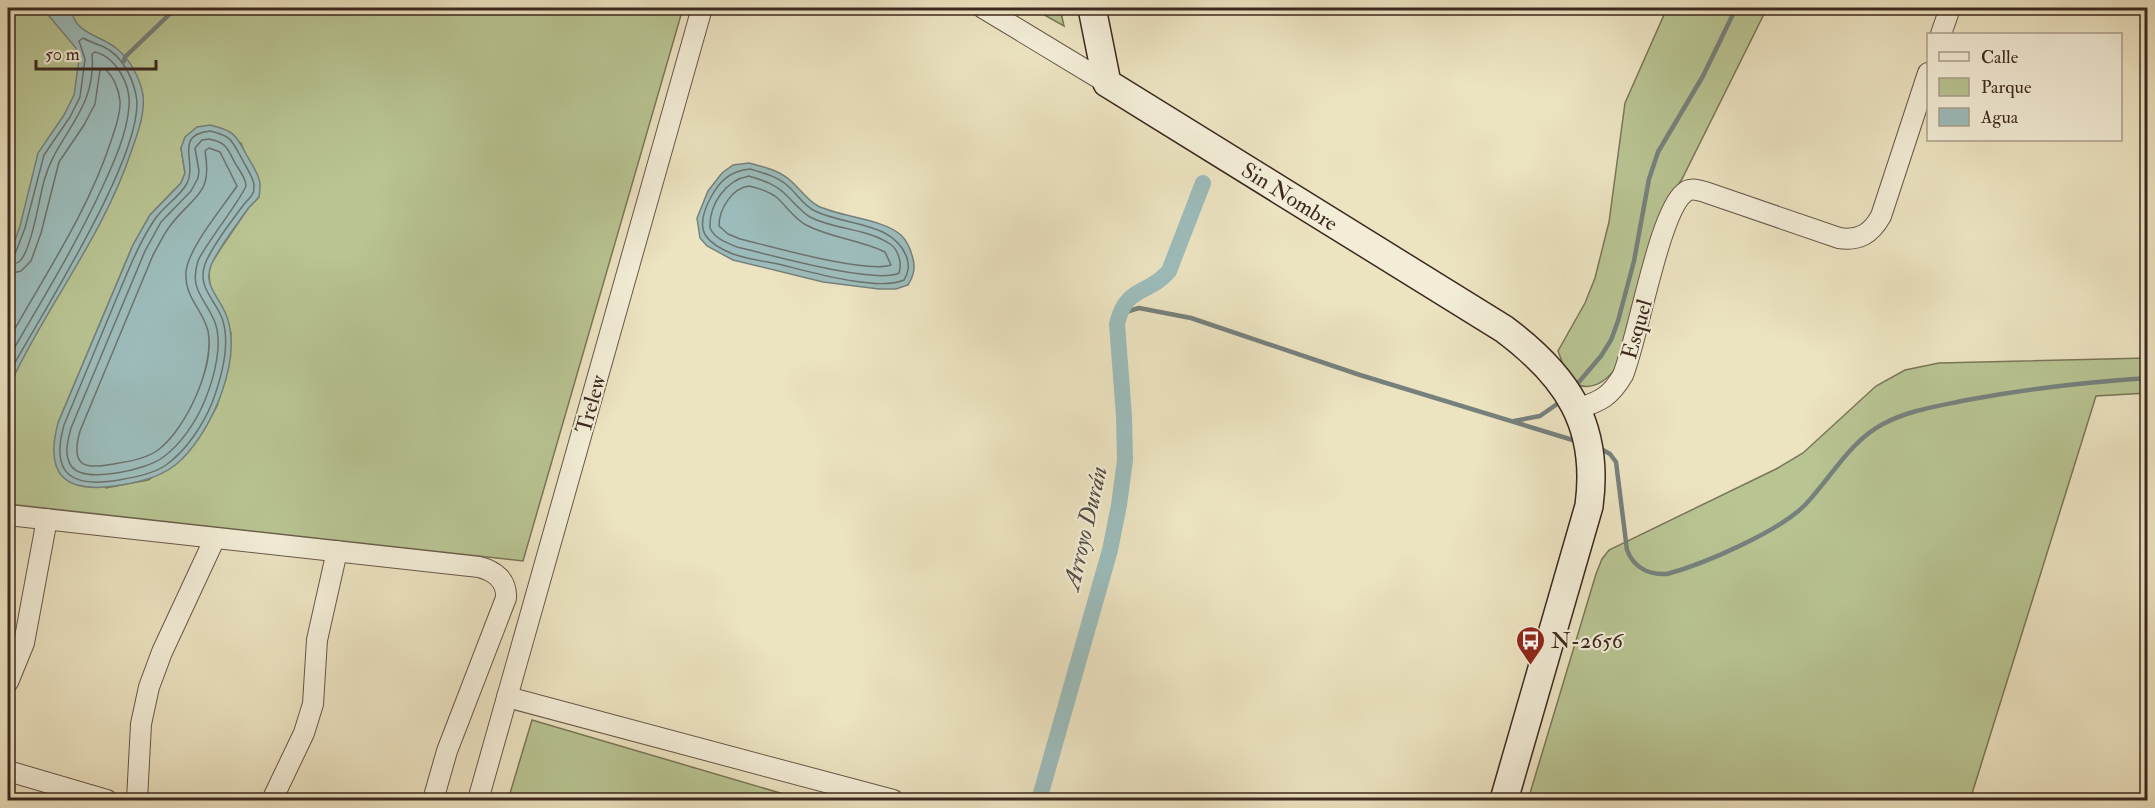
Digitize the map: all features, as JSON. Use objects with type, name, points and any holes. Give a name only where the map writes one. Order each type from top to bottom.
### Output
[{"type":"main road","points":[[1092,8],[1107,83]]},
{"type":"main road","name":"Sin Nombre","points":[[1107,83],[1504,329],[1526,345],[1545,364],[1577,408]]},
{"type":"main road","points":[[1504,801],[1588,506],[1592,480],[1591,457],[1586,432],[1577,408]]},
{"type":"street","name":"Trelew","points":[[477,801],[702,8]]},
{"type":"street","name":"Sin Nombre","points":[[983,8],[1107,83]]},
{"type":"street","points":[[1941,33],[1950,8]]},
{"type":"street","name":"Esquel","points":[[1577,408],[1605,398],[1615,389],[1623,375],[1670,214],[1682,194],[1688,190],[1706,192],[1839,238],[1851,240],[1863,237],[1874,229],[1881,216],[1927,79]]},
{"type":"street","points":[[8,515],[479,567],[494,572],[507,591],[504,607],[447,751],[433,801]]},
{"type":"street","points":[[8,682],[24,643],[47,519]]},
{"type":"street","points":[[137,801],[141,724],[148,687],[215,538]]},
{"type":"street","points":[[272,801],[304,733],[313,704],[317,640],[337,551]]},
{"type":"street","points":[[507,697],[893,801]]},
{"type":"street","points":[[8,771],[106,801]]},
{"type":"green space","points":[[8,8],[683,8],[523,561],[8,504]],"holes":[[[241,143],[259,197],[249,207],[221,248],[211,264],[209,273],[210,286],[231,333],[225,379],[217,406],[202,433],[183,458],[148,480],[106,488],[58,423],[133,245],[150,215],[181,183],[185,173],[181,148]]]},
{"type":"green space","points":[[1032,8],[1060,8],[1064,26]]},
{"type":"green space","points":[[1667,8],[1767,8],[1682,179],[1663,207],[1618,364],[1614,371],[1601,382],[1587,386],[1580,385],[1567,374],[1558,351],[1585,303],[1595,278],[1609,222],[1625,103]]},
{"type":"green space","points":[[2147,358],[2147,393],[2096,396],[1970,800],[1528,800],[1596,574],[1602,559],[1609,550],[1776,469],[1803,453],[1876,386],[1905,370],[1939,363]]},
{"type":"green space","points":[[532,720],[804,800],[508,800]]},
{"type":"water","points":[[49,8],[71,8],[73,17],[82,29],[121,52],[134,69],[143,95],[143,109],[134,143],[106,212],[39,329],[8,389],[8,260],[20,226],[38,153],[64,115],[74,95],[79,60],[76,48],[49,16]]},
{"type":"water","points":[[210,125],[224,129],[236,137],[258,175],[260,183],[258,198],[248,208],[224,243],[209,271],[210,285],[227,317],[231,334],[228,373],[222,392],[204,430],[182,459],[169,470],[121,485],[87,487],[74,484],[64,478],[54,458],[54,442],[58,423],[133,245],[150,215],[181,183],[185,173],[181,148],[185,137],[197,127]]},
{"type":"water","points":[[749,163],[781,174],[818,206],[884,225],[901,235],[909,247],[914,263],[913,274],[908,285],[896,289],[879,289],[823,282],[733,260],[707,246],[700,238],[697,218],[708,191],[722,173],[733,165]]},
{"type":"waterway","points":[[124,61],[125,57],[176,8]]},
{"type":"waterway","points":[[1578,383],[1601,356],[1611,340],[1618,321],[1634,261],[1649,179],[1658,152],[1703,76],[1736,8]]},
{"type":"waterway","name":"Arroyo Durán","points":[[1039,800],[1110,550],[1119,505],[1125,460],[1117,324],[1126,303],[1169,271],[1203,183]]},
{"type":"waterway","points":[[1119,314],[1139,308],[1191,318],[1360,375],[1576,441]]},
{"type":"waterway","points":[[1603,450],[1610,454],[1616,462],[1627,550],[1630,556],[1638,566],[1648,572],[1667,574],[1740,546],[1777,526],[1805,505],[1860,440],[1893,419],[1924,409],[1989,396],[2057,386],[2148,378]]},
{"type":"waterway","points":[[1514,421],[1540,416],[1560,402]]},
{"type":"place","name":"N-2656","points":[[1530,666]]}]
